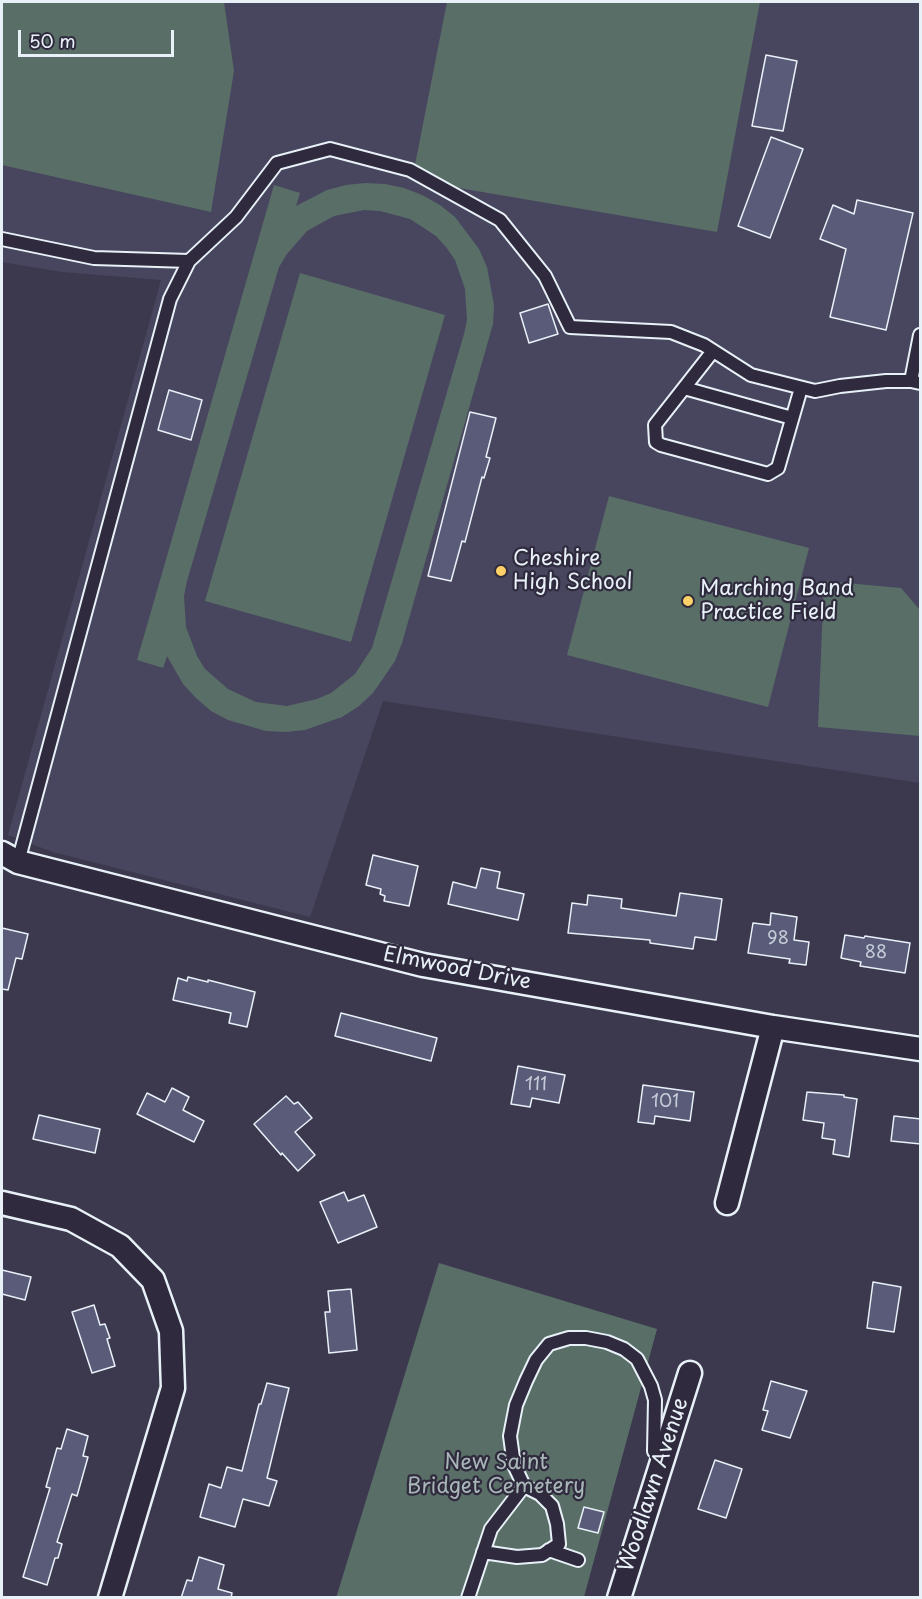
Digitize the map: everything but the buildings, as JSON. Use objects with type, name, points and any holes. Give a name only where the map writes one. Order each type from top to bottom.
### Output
[{"type":"street","name":"Elmwood Drive","points":[[10,858],[423,965],[773,1027],[921,1049]]},
{"type":"street","points":[[727,1203],[773,1027]]},
{"type":"street","points":[[2,1203],[70,1219],[120,1246],[153,1280],[171,1331],[173,1388],[110,1598]]},
{"type":"street","name":"Woodlawn Avenue","points":[[619,1598],[690,1373]]},
{"type":"lane","points":[[10,858],[170,299],[189,261],[236,217],[277,163],[330,149],[410,170],[500,220],[545,276],[570,327],[671,332],[714,351],[751,375],[815,391],[840,386],[916,382],[921,335]]},
{"type":"lane","points":[[2,239],[94,258],[189,261]]},
{"type":"lane","points":[[714,351],[655,425],[654,440],[662,445],[768,474],[778,468],[801,388]]},
{"type":"lane","points":[[684,388],[792,418]]},
{"type":"lane","points":[[483,1552],[518,1557],[542,1554],[559,1544],[552,1506],[540,1494],[524,1486],[514,1465],[510,1436],[516,1405],[536,1360],[549,1344],[569,1338],[607,1342],[624,1349],[637,1359],[651,1386],[655,1400],[654,1451],[664,1455]]},
{"type":"lane","points":[[468,1598],[491,1529],[524,1486]]},
{"type":"lane","points":[[549,1550],[578,1560]]},
{"type":"shaded area","name":"Cheshire High School","points":[[2,2],[920,2],[920,783],[383,701],[310,917],[53,852],[8,835],[161,280],[62,272],[2,262]]},
{"type":"green space","points":[[2,2],[224,2],[234,71],[211,212],[2,165]]},
{"type":"green space","points":[[447,2],[760,2],[717,232],[412,180]]},
{"type":"green space","points":[[385,184],[404,188],[440,205],[455,217],[479,249],[487,267],[494,305],[493,324],[395,661],[373,693],[342,717],[305,730],[266,731],[228,720],[211,711],[183,684],[167,656],[163,668],[137,660],[274,185],[300,193],[296,206],[327,190],[346,185]],"holes":[[[364,210],[380,211],[410,219],[436,236],[455,260],[465,289],[467,320],[464,334],[372,648],[355,674],[331,693],[287,706],[256,702],[228,689],[205,669],[197,656],[186,627],[184,596],[187,581],[279,267],[307,231],[334,216]]]},
{"type":"green space","points":[[300,273],[445,315],[351,642],[205,601]]},
{"type":"green space","name":"Marching Band Practice Field","points":[[609,496],[809,548],[768,707],[567,655]]},
{"type":"green space","points":[[824,581],[901,588],[920,610],[920,736],[818,727]]},
{"type":"green space","name":"New Saint Bridget Cemetery","points":[[439,1263],[657,1329],[584,1597],[336,1598]]},
{"type":"place","name":"Cheshire High School","points":[[501,571]]},
{"type":"place","name":"Marching Band Practice Field","points":[[688,601]]}]
